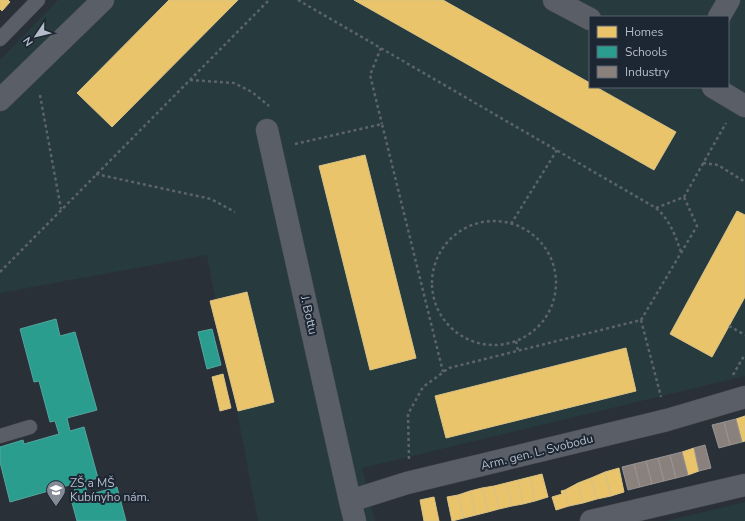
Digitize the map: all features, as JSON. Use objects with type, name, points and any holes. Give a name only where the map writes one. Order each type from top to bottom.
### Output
[{"type":"street","points":[[0,100],[103,0]]},
{"type":"street","points":[[554,0],[589,18]]},
{"type":"street","points":[[719,16],[729,0]]},
{"type":"street","points":[[715,88],[741,104]]},
{"type":"street","name":"J. Bottu","points":[[269,120],[353,511]]},
{"type":"street","name":"Arm. gen. L. Svobodu","points":[[353,511],[407,483],[667,420],[745,397]]},
{"type":"street","points":[[591,521],[745,485]]},
{"type":"lane","points":[[0,39],[38,0]]},
{"type":"lane","points":[[0,436],[30,427]]},
{"type":"path","points":[[0,272],[268,0]]},
{"type":"path","points":[[298,0],[656,208],[665,216],[681,253]]},
{"type":"path","points":[[381,48],[370,75],[443,372]]},
{"type":"path","points":[[189,80],[234,82],[268,103],[269,120]]},
{"type":"path","points":[[38,88],[61,210]]},
{"type":"path","points":[[656,208],[684,197],[741,104]]},
{"type":"path","points":[[291,146],[382,124]]},
{"type":"path","points":[[511,224],[557,150]]},
{"type":"path","points":[[703,164],[718,165],[745,182]]},
{"type":"path","points":[[96,174],[211,199],[235,212]]},
{"type":"path","points":[[407,483],[409,464],[408,414],[423,387],[449,368],[641,320],[697,226],[684,197]]},
{"type":"path","points":[[494,221],[511,224],[522,228],[534,236],[544,247],[551,259],[555,273],[556,288],[553,302],[547,315],[533,331],[516,341],[500,345],[486,345],[472,342],[459,335],[448,326],[434,301],[431,286],[432,272],[437,258],[444,246],[454,235],[480,222],[494,221]]},
{"type":"path","points":[[641,320],[667,420]]},
{"type":"path","points":[[729,326],[745,335]]},
{"type":"path","points":[[516,341],[518,351]]},
{"type":"green space","points":[[58,0],[745,0],[745,376],[362,468],[375,521],[258,521],[207,255],[0,293],[0,60]]},
{"type":"green space","points":[[745,502],[745,521],[666,521]]},
{"type":"building: Homes","points":[[0,0],[8,0],[10,2],[2,11],[0,9]]},
{"type":"building: Homes","points":[[169,0],[238,0],[112,127],[77,93]]},
{"type":"building: Homes","points":[[354,0],[443,0],[589,82],[589,88],[598,88],[676,132],[654,170]]},
{"type":"building: Homes","points":[[365,155],[416,358],[370,370],[319,166]]},
{"type":"building: Homes","points":[[737,211],[745,215],[745,297],[712,357],[670,334]]},
{"type":"building: Homes","points":[[247,292],[274,402],[238,411],[210,301]]},
{"type":"building: Homes","points":[[626,348],[636,391],[446,438],[435,396]]},
{"type":"building: Homes","points":[[223,374],[231,408],[220,411],[212,377]]},
{"type":"building: Homes","points":[[745,416],[745,441],[742,442],[736,419]]},
{"type":"building: Homes","points":[[694,448],[699,471],[688,475],[682,452]]},
{"type":"building: Homes","points":[[619,468],[624,492],[611,496],[605,472]]},
{"type":"building: Homes","points":[[605,472],[611,496],[597,499],[591,478]]},
{"type":"building: Homes","points":[[542,474],[548,497],[535,501],[530,477]]},
{"type":"building: Homes","points":[[530,477],[535,501],[523,504],[518,480]]},
{"type":"building: Homes","points":[[591,478],[597,499],[583,503],[578,483]]},
{"type":"building: Homes","points":[[518,480],[523,504],[512,506],[506,483]]},
{"type":"building: Homes","points":[[506,483],[512,506],[499,509],[494,486]]},
{"type":"building: Homes","points":[[578,483],[583,503],[569,506],[565,490]]},
{"type":"building: Homes","points":[[494,486],[499,509],[488,512],[482,488]]},
{"type":"building: Homes","points":[[482,488],[488,512],[476,515],[470,491]]},
{"type":"building: Homes","points":[[565,490],[569,506],[556,510],[552,497],[562,494],[561,491]]},
{"type":"building: Homes","points":[[470,491],[476,515],[464,518],[458,495]]},
{"type":"building: Homes","points":[[458,495],[464,518],[452,521],[447,497]]},
{"type":"building: Homes","points":[[434,497],[439,521],[424,521],[420,500]]},
{"type":"building: Schools","points":[[56,319],[60,336],[75,332],[97,410],[67,418],[70,431],[84,427],[98,478],[84,482],[88,495],[117,487],[126,521],[77,521],[71,499],[77,498],[73,484],[10,502],[0,462],[0,447],[23,440],[24,444],[59,434],[55,421],[50,422],[39,381],[34,382],[20,329]]},
{"type":"building: Schools","points":[[212,329],[221,365],[207,369],[198,332]]},
{"type":"building: Industry","points":[[736,419],[742,442],[730,445],[724,422]]},
{"type":"building: Industry","points":[[724,422],[730,445],[719,448],[712,425]]},
{"type":"building: Industry","points":[[705,445],[711,468],[699,471],[694,448]]},
{"type":"building: Industry","points":[[682,452],[688,475],[676,478],[670,455]]},
{"type":"building: Industry","points":[[670,455],[676,478],[664,481],[658,458]]},
{"type":"building: Industry","points":[[658,458],[664,481],[652,484],[646,461]]},
{"type":"building: Industry","points":[[646,461],[652,484],[640,487],[634,464]]},
{"type":"building: Industry","points":[[634,464],[640,487],[628,490],[622,467]]},
{"type":"place","name":"ZŠ a MŠ Kubínyho nám.","points":[[56,507]]}]
